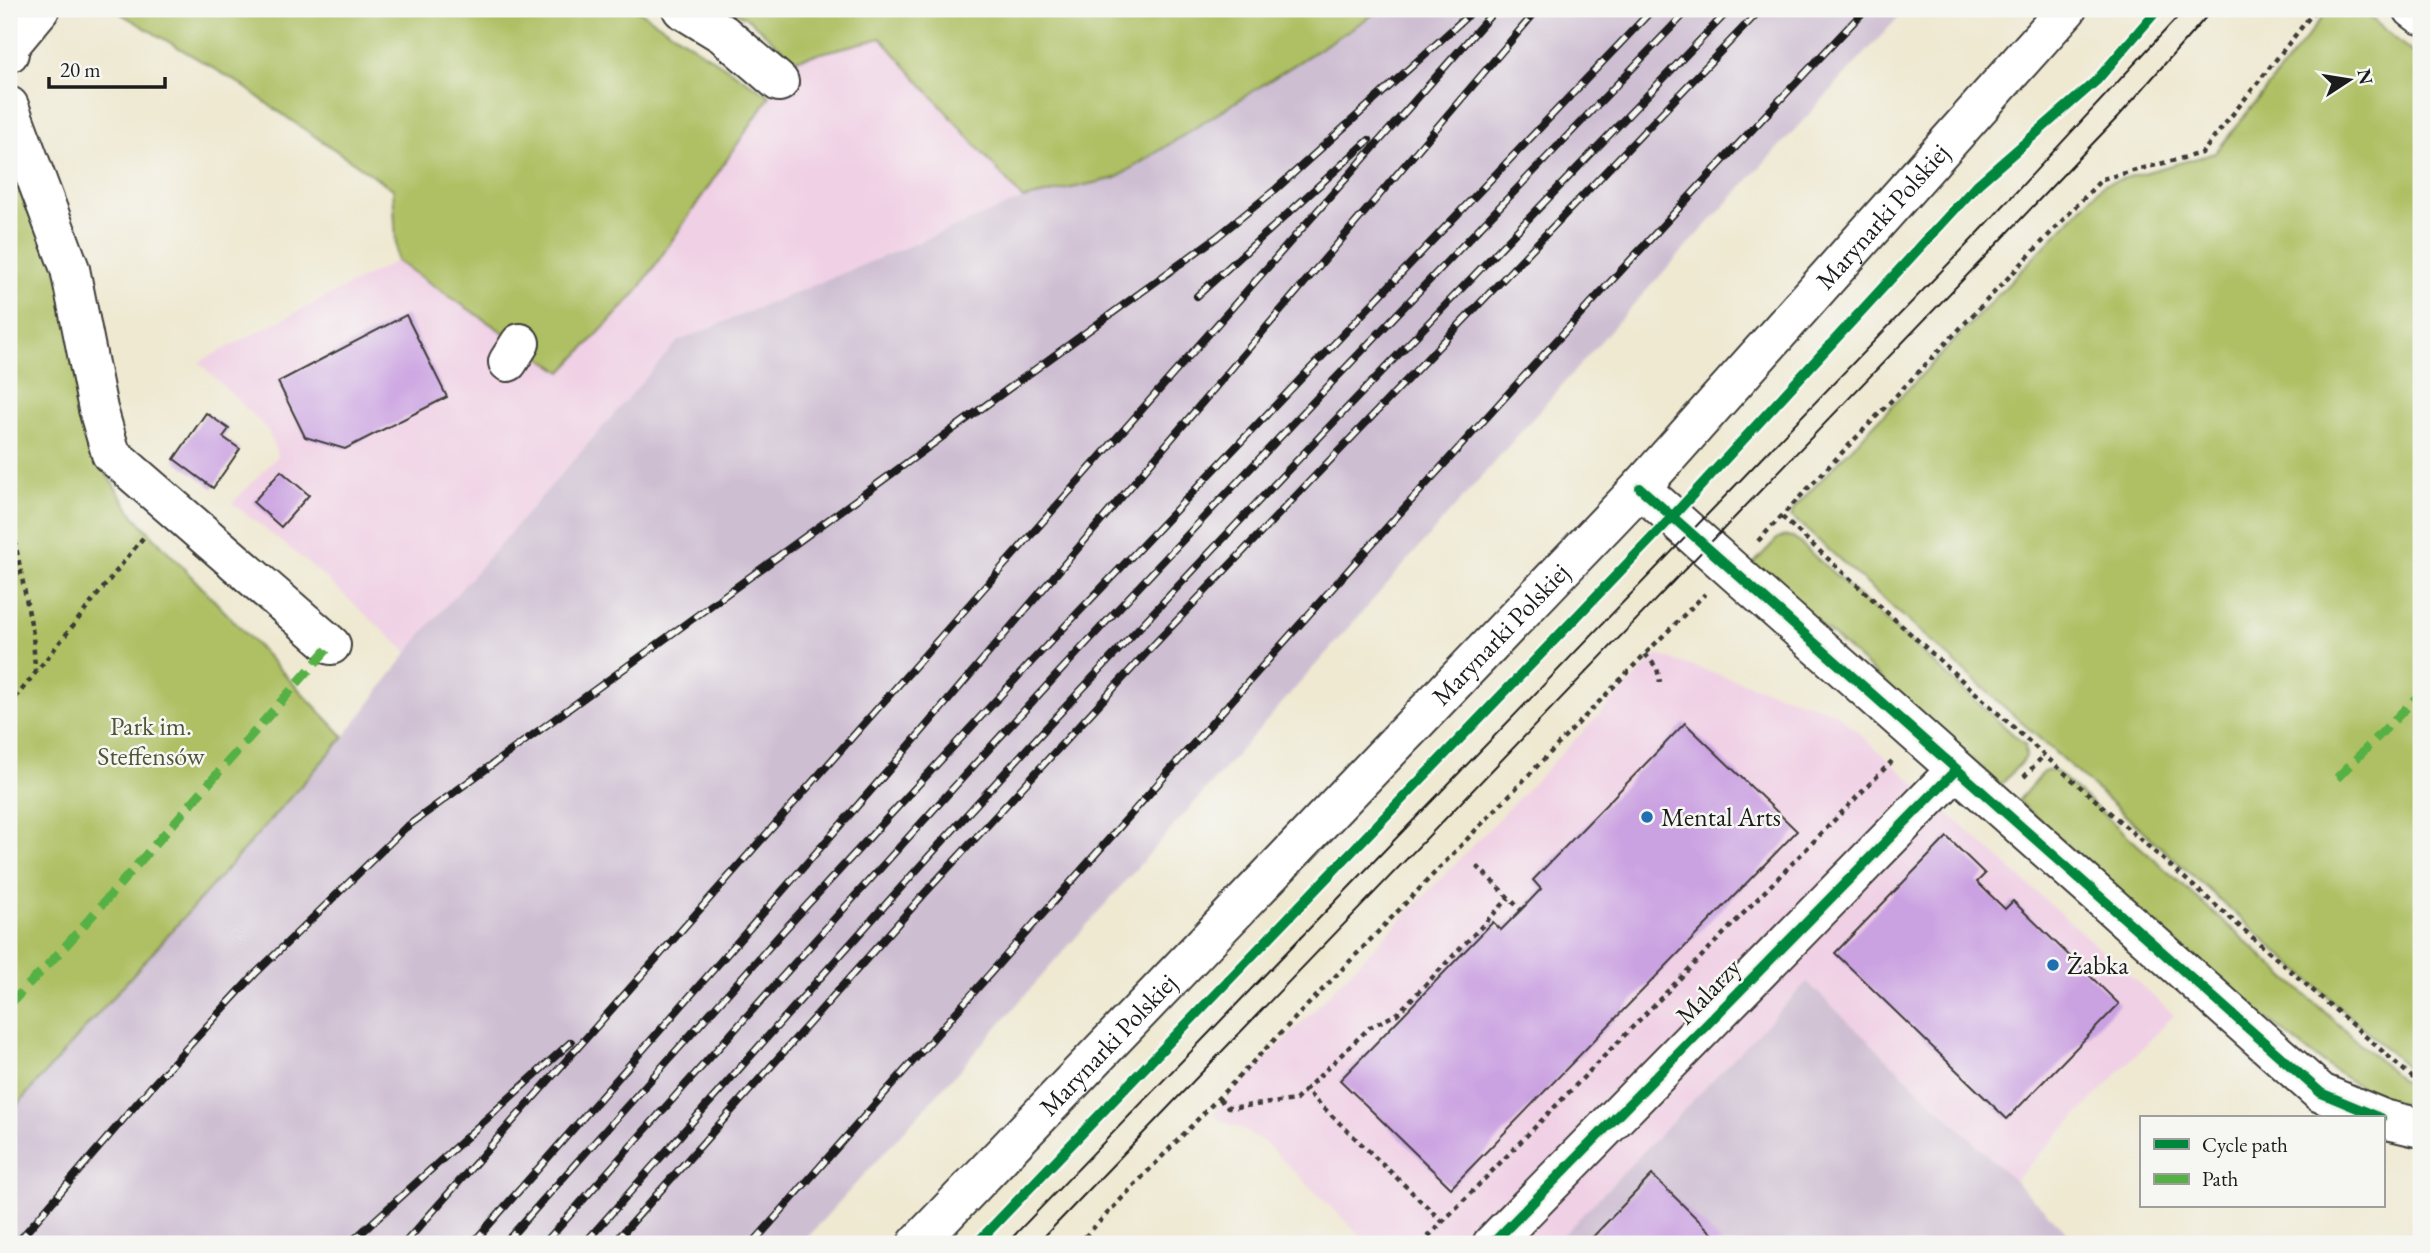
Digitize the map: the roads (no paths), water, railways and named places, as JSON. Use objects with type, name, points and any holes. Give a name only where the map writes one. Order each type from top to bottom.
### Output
[{"type":"street","points":[[9,52],[10,46],[40,9]]},
{"type":"street","points":[[682,9],[715,46],[779,82]]},
{"type":"street","name":"Marynarki Polskiej","points":[[917,1244],[1640,488],[2067,9]]},
{"type":"street","points":[[2413,9],[2421,15]]},
{"type":"street","points":[[9,106],[70,269],[111,454],[331,645]]},
{"type":"street","points":[[1640,488],[2321,1093],[2375,1116]]},
{"type":"street","name":"Malarzy","points":[[1492,1244],[1956,769]]},
{"type":"street","points":[[2384,1119],[2421,1128]]},
{"type":"tram line","points":[[1006,1244],[1980,231],[2185,9]]},
{"type":"tram line","points":[[1037,1244],[2001,240],[2118,117],[2213,9]]},
{"type":"railway","points":[[16,1244],[151,1087],[255,974],[405,828],[1217,237],[1276,189],[1475,9]]},
{"type":"railway","points":[[404,1244],[1496,9]]},
{"type":"railway","points":[[472,1244],[887,772],[1538,9]]},
{"type":"railway","points":[[504,1244],[786,928],[1033,660],[1653,9]]},
{"type":"railway","points":[[544,1244],[1054,678],[1689,9]]},
{"type":"railway","points":[[584,1244],[879,911],[1059,714],[1309,448],[1730,9]]},
{"type":"railway","points":[[613,1244],[925,893],[1147,652],[1761,9]]},
{"type":"railway","points":[[752,1244],[1164,776],[1442,467],[1723,160],[1866,9]]},
{"type":"railway","points":[[1197,296],[1369,140]]},
{"type":"railway","points":[[349,1244],[571,1042]]},
{"type":"place","name":"Mental Arts","points":[[1647,817]]},
{"type":"place","name":"Żabka","points":[[2053,965]]},
{"type":"park label","name":"Park im. Steffensów","points":[[151,741]]}]
